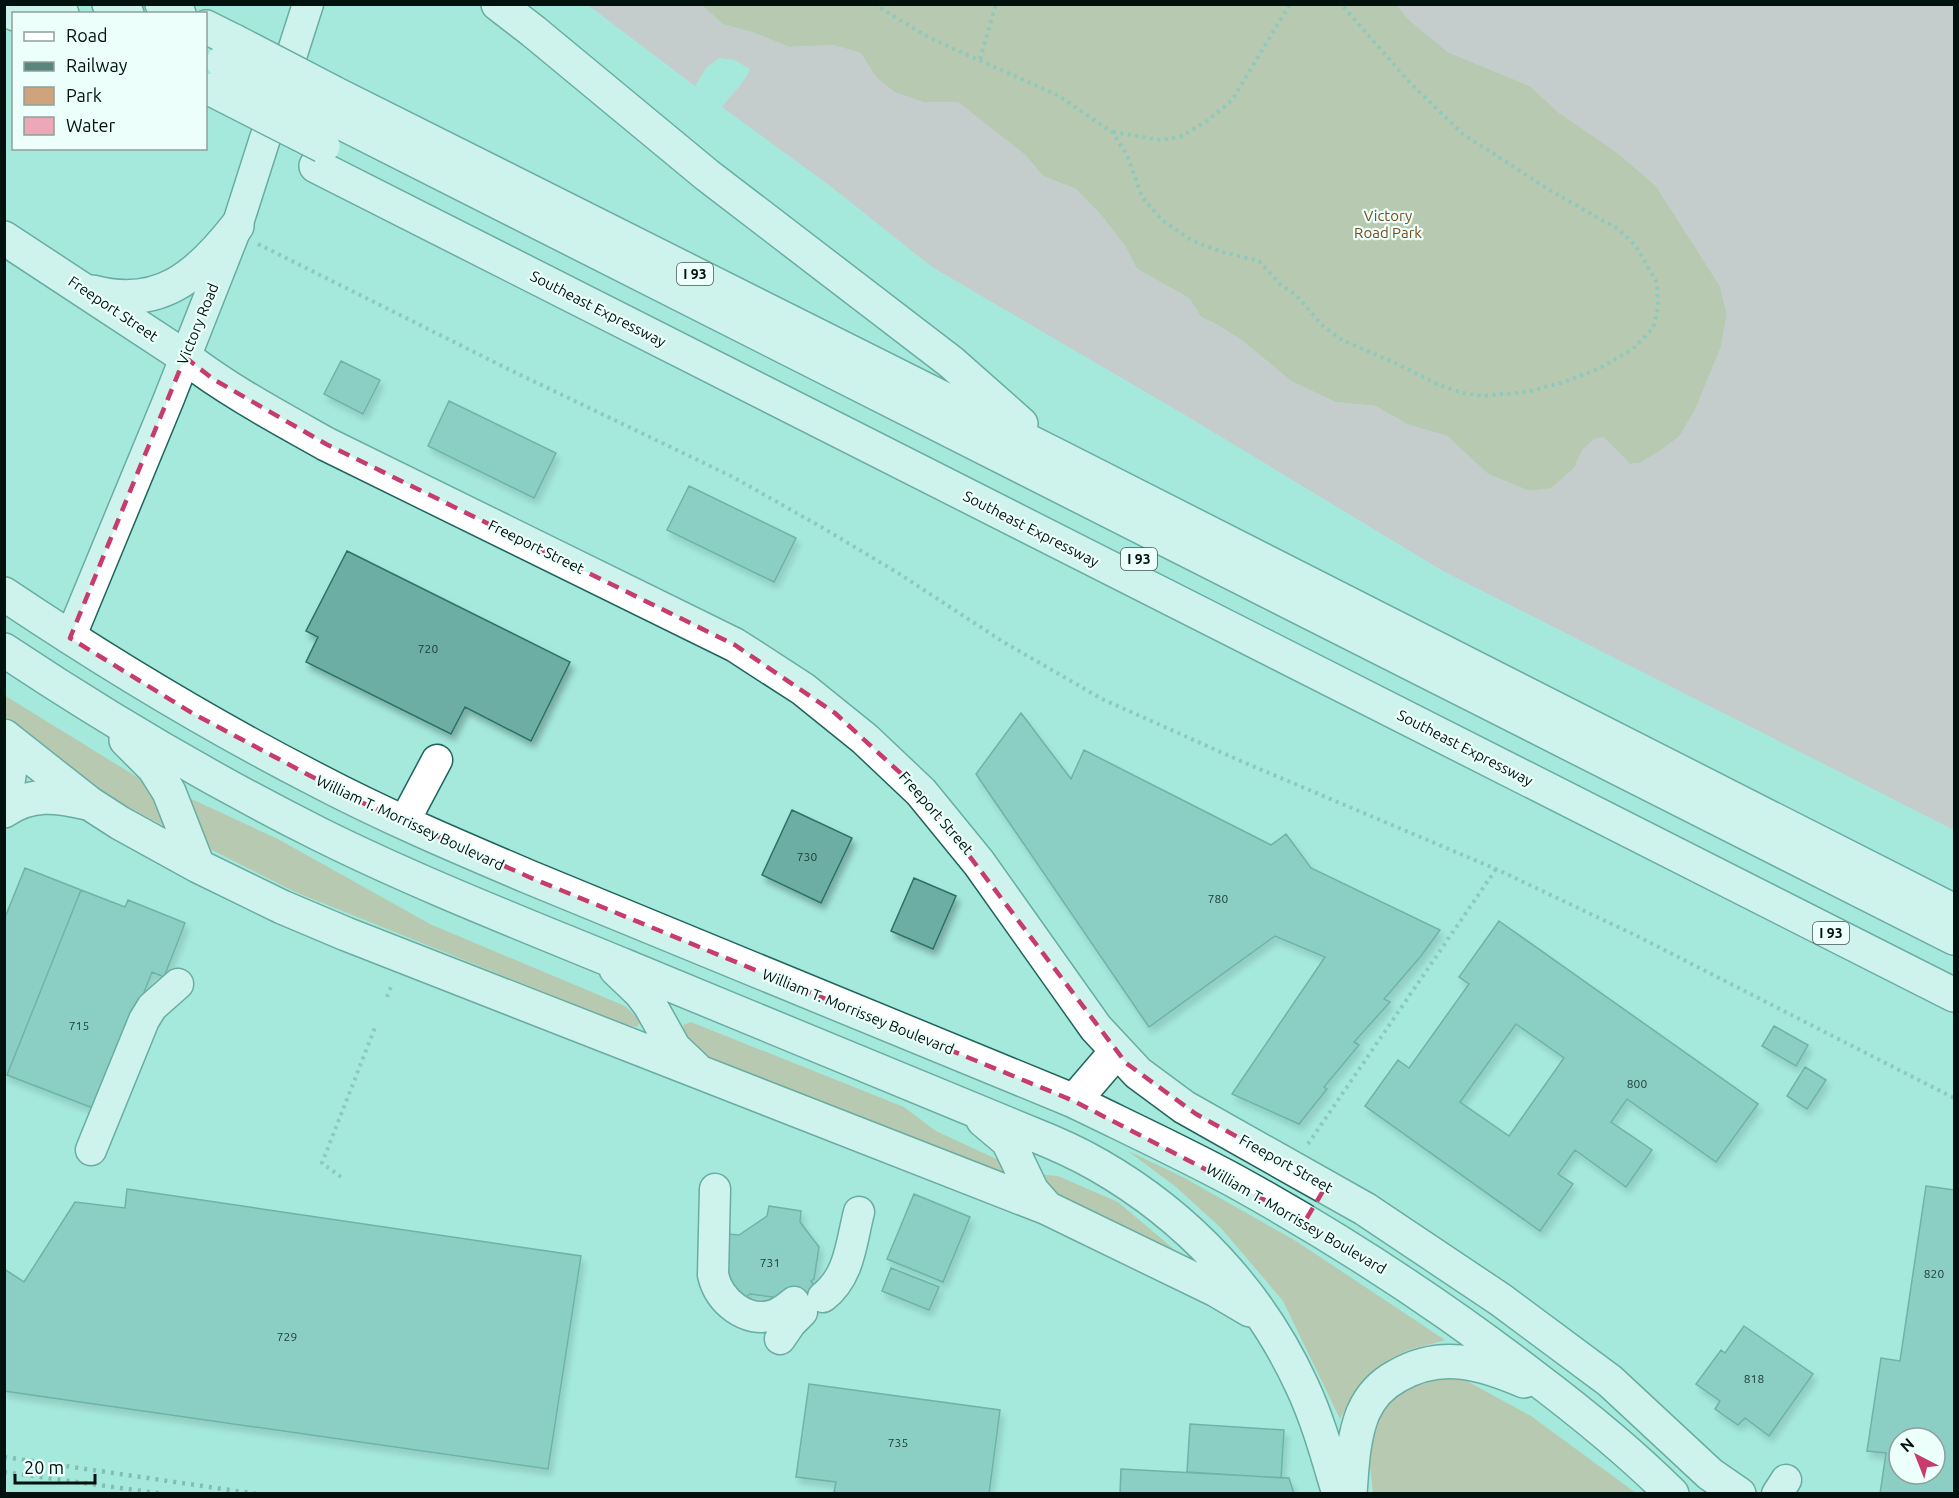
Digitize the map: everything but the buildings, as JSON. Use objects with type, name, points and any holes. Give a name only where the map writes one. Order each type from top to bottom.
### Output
[{"type":"main road","points":[[45,4],[59,12]]},
{"type":"main road","points":[[109,4],[123,12]]},
{"type":"main road","points":[[162,4],[176,12]]},
{"type":"main road","points":[[498,4],[758,215],[951,362],[1056,455]]},
{"type":"main road","name":"Southeast Expressway","points":[[207,33],[214,74]]},
{"type":"main road","name":"Southeast Expressway","points":[[214,74],[325,130],[1056,455],[1954,911]]},
{"type":"main road","name":"Southeast Expressway","points":[[214,74],[325,130],[1954,995]]},
{"type":"main road","name":"I 93","points":[[325,130],[1954,938]]},
{"type":"main road","name":"I 93","points":[[325,130],[1954,972]]},
{"type":"main road","points":[[84,291],[108,297],[135,298],[173,287],[247,234]]},
{"type":"main road","name":"Freeport Street","points":[[4,238],[185,357],[221,384],[326,444],[735,645],[811,695],[865,739],[921,792],[979,863],[1087,1016],[1116,1052],[1143,1078],[1175,1101],[1326,1186],[1450,1264],[1561,1343],[1627,1395],[1710,1474],[1739,1494]]},
{"type":"main road","name":"William T. Morrissey Boulevard","points":[[4,594],[147,687],[324,784],[529,877],[1074,1101],[1193,1159],[1305,1221],[1433,1302],[1561,1397],[1637,1460],[1672,1494]]},
{"type":"main road","points":[[4,650],[69,693],[193,767],[322,836],[586,951],[1076,1153],[1117,1176],[1156,1202],[1181,1223],[1215,1256],[1254,1303],[1272,1329],[1303,1387],[1325,1445],[1340,1494]]},
{"type":"main road","points":[[69,693],[127,741],[154,768],[175,805],[198,866]]},
{"type":"main road","points":[[4,736],[89,803],[128,828],[198,866],[282,907],[1047,1209],[1225,1295],[1254,1313],[1272,1329]]},
{"type":"main road","points":[[4,744],[10,769],[4,810]]},
{"type":"main road","points":[[4,810],[17,802],[39,796],[61,797],[89,803]]},
{"type":"main road","points":[[586,951],[612,966],[640,992],[675,1048],[701,1073]]},
{"type":"main road","points":[[1074,1101],[1116,1052]]},
{"type":"main road","points":[[942,1097],[990,1125],[1008,1141],[1032,1191],[1047,1209]]},
{"type":"main road","points":[[1305,1221],[1326,1186]]},
{"type":"main road","points":[[1350,1494],[1354,1448],[1364,1410],[1376,1392],[1389,1380],[1409,1369],[1430,1362],[1451,1361],[1483,1366],[1561,1397]]},
{"type":"main road","points":[[1637,1460],[1654,1471],[1667,1473],[1679,1470],[1693,1458]]},
{"type":"street","name":"Victory Road","points":[[70,638],[185,357],[247,234],[308,4]]},
{"type":"street","points":[[404,822],[437,760]]},
{"type":"street","points":[[91,1150],[144,1020],[152,1006],[178,984]]},
{"type":"street","points":[[716,1189],[713,1275],[718,1289],[739,1311],[758,1316],[774,1315],[836,1285],[847,1262],[859,1212]]},
{"type":"street","points":[[780,1339],[808,1299]]},
{"type":"path","points":[[874,4],[928,37],[1059,96],[1112,132],[1126,155],[1142,197],[1162,220],[1191,240],[1222,252],[1259,261],[1281,285],[1296,295],[1323,326],[1342,340],[1439,385],[1463,393],[1482,396],[1526,392],[1564,382],[1600,368],[1633,348],[1653,328],[1658,308],[1657,283],[1636,246],[1618,229],[1464,135],[1411,84],[1341,4]]},
{"type":"path","points":[[980,59],[996,4]]},
{"type":"path","points":[[1112,132],[1161,140],[1182,136],[1207,121],[1232,100],[1290,4]]},
{"type":"path","points":[[247,234],[475,353],[733,477],[898,573],[1005,643],[1102,699],[1243,762],[1496,869],[1635,935],[1954,1098]]},
{"type":"path","points":[[1293,1167],[1496,869]]},
{"type":"path","points":[[387,997],[392,983]]},
{"type":"path","points":[[340,1177],[322,1163],[376,1025]]},
{"type":"highlighted area","points":[[185,357],[213,379],[326,444],[735,645],[835,713],[921,792],[1126,1063],[1196,1114],[1326,1186],[1305,1221],[1074,1101],[529,877],[354,799],[192,713],[70,638]]},
{"type":"green space","name":"Victory Road Park","points":[[702,5],[1397,5],[1407,18],[1448,52],[1530,86],[1559,112],[1619,154],[1656,186],[1720,286],[1727,314],[1721,347],[1695,410],[1680,436],[1660,451],[1640,463],[1630,464],[1603,437],[1582,450],[1575,467],[1551,489],[1529,491],[1488,474],[1447,436],[1409,425],[1375,406],[1335,402],[1291,381],[1240,339],[1201,317],[1189,298],[1137,269],[1125,246],[1101,215],[1076,189],[1043,176],[1024,154],[958,103],[923,102],[894,92],[876,77],[860,53],[833,45],[789,47],[755,33],[722,24]]},
{"type":"green space","points":[[4,695],[142,780],[161,802],[168,828],[101,793],[5,716]]},
{"type":"green space","points":[[185,796],[278,839],[430,924],[625,1006],[641,1021],[637,1027],[623,1024],[295,892],[208,848]]},
{"type":"green space","points":[[691,1022],[904,1107],[936,1131],[1005,1163],[1008,1176],[692,1051],[685,1037],[683,1025]]},
{"type":"green space","points":[[1128,1151],[1183,1177],[1296,1241],[1445,1340],[1416,1348],[1389,1360],[1372,1374],[1340,1419],[1283,1301],[1221,1228],[1176,1187]]},
{"type":"green space","points":[[1038,1174],[1058,1176],[1118,1202],[1182,1256],[1177,1260],[1035,1182]]},
{"type":"green space","points":[[1454,1374],[1531,1416],[1636,1493],[1373,1493],[1367,1440],[1385,1400],[1420,1376]]},
{"type":"water","points":[[588,5],[702,5],[722,24],[755,33],[789,47],[833,45],[861,53],[876,77],[894,92],[923,102],[958,102],[1024,154],[1043,176],[1076,189],[1101,215],[1125,246],[1137,269],[1189,298],[1201,317],[1240,339],[1291,381],[1335,402],[1375,406],[1409,425],[1447,436],[1488,474],[1529,491],[1551,488],[1575,467],[1582,450],[1594,439],[1603,437],[1630,464],[1640,463],[1680,436],[1695,410],[1721,347],[1727,314],[1720,286],[1656,186],[1619,154],[1559,113],[1530,86],[1448,52],[1407,18],[1397,5],[1954,5],[1954,830],[1443,571],[1185,415],[932,267],[829,185],[722,107],[750,69],[735,60],[719,58],[706,68],[695,86]]},
{"type":"railway","points":[[4,1457],[257,1494]]},
{"type":"railway","points":[[4,1472],[164,1494]]}]
